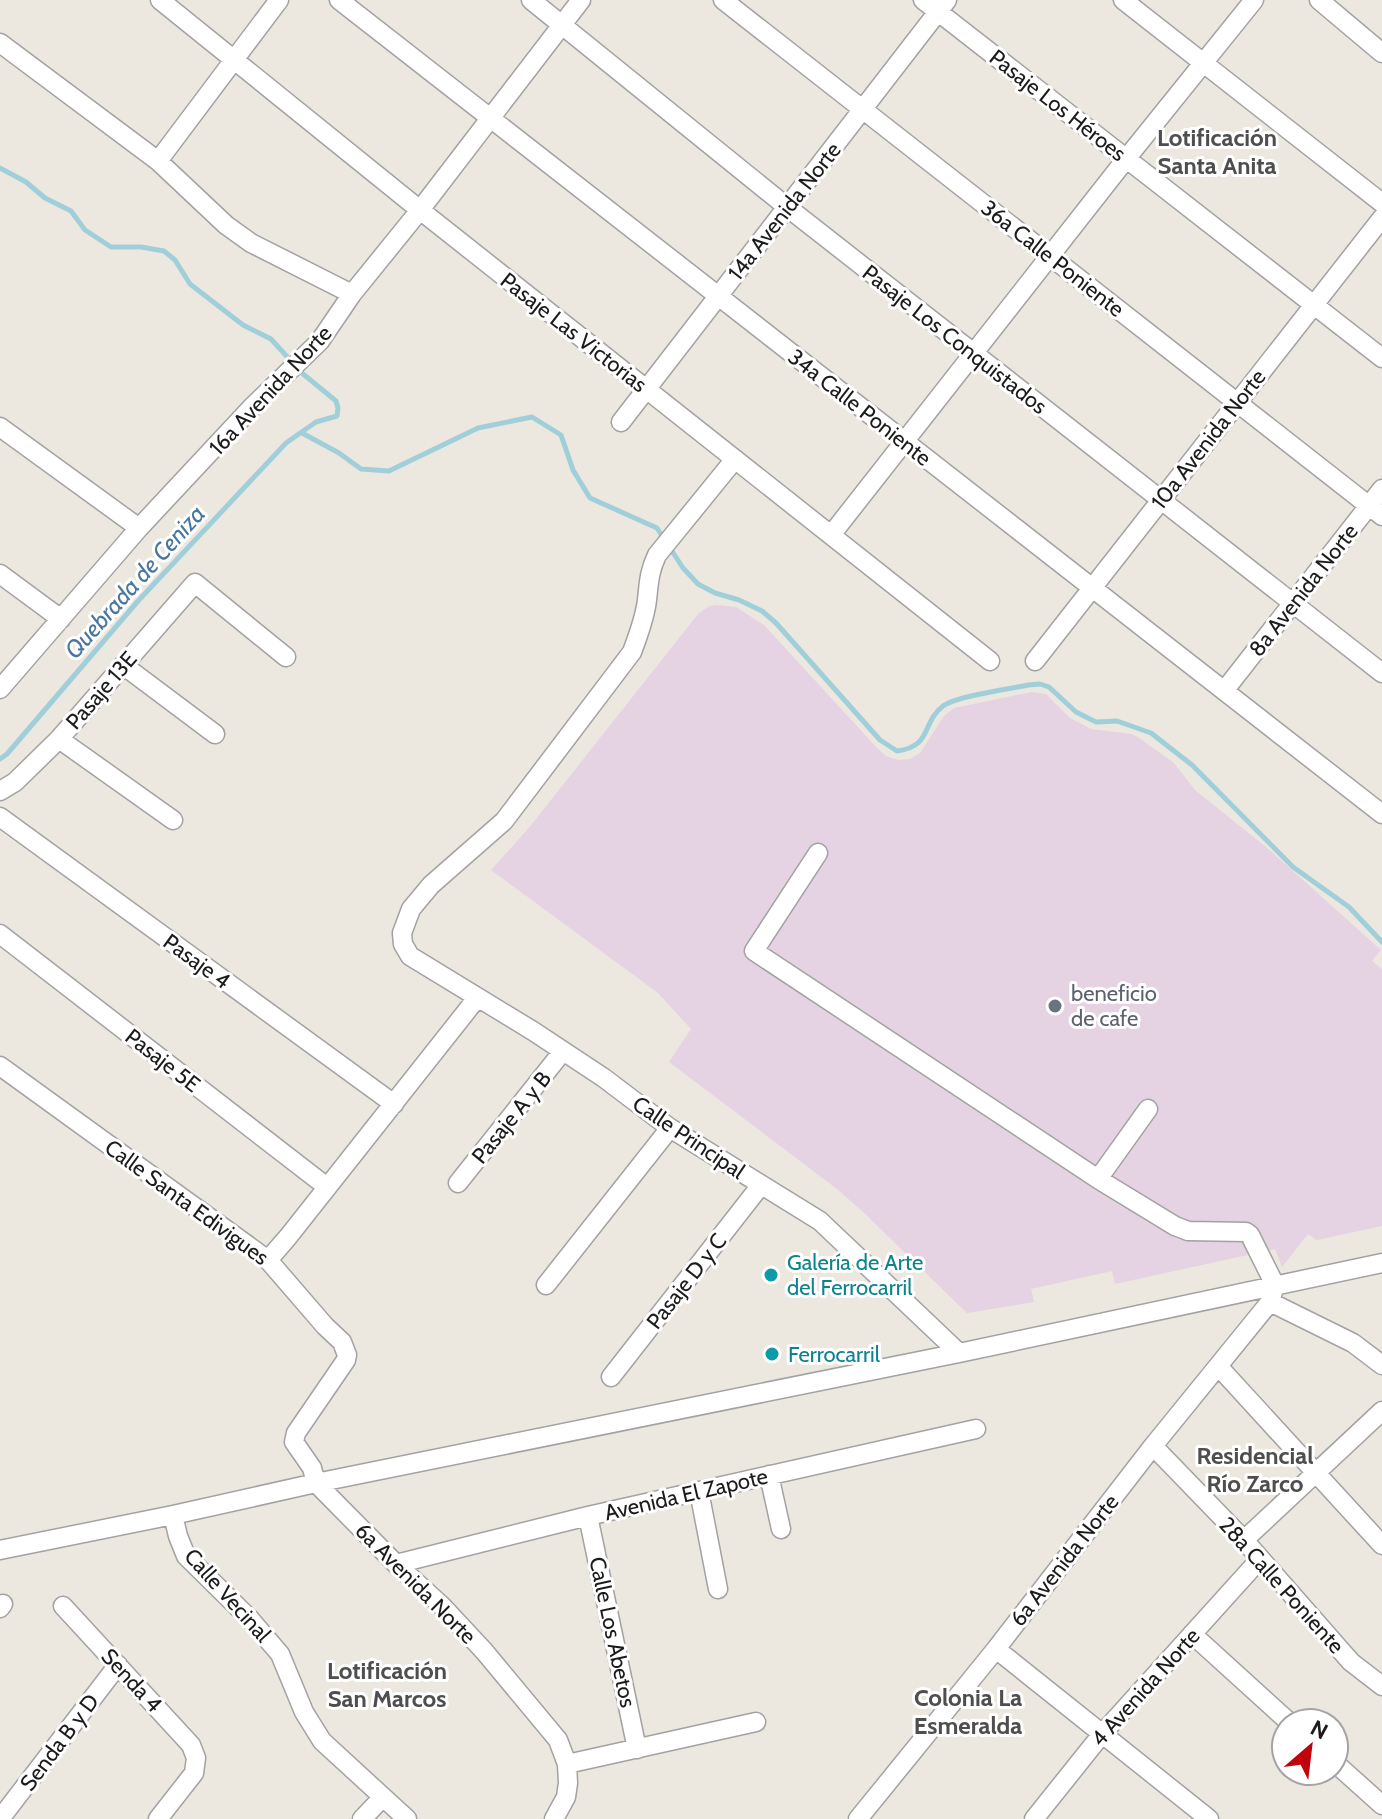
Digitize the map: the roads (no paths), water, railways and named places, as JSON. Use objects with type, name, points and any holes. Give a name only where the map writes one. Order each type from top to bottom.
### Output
[{"type":"street","name":"Pasaje Las Victorias","points":[[160,0],[990,661]]},
{"type":"street","points":[[158,161],[279,0]]},
{"type":"street","name":"34a Calle Poniente","points":[[339,0],[1382,814]]},
{"type":"street","name":"Pasaje Los Conquistados","points":[[531,0],[787,207],[1382,673]]},
{"type":"street","name":"16a Avenida Norte","points":[[0,689],[139,528],[284,374],[311,351],[581,0]]},
{"type":"street","name":"36a Calle Poniente","points":[[723,0],[1376,511]]},
{"type":"street","points":[[1123,0],[1382,203]]},
{"type":"street","points":[[831,535],[1254,0]]},
{"type":"street","points":[[1319,0],[1382,53]]},
{"type":"street","name":"14a Avenida Norte","points":[[621,422],[863,109],[936,4]]},
{"type":"street","name":"Pasaje Los Héroes","points":[[936,4],[1126,159],[1382,358]]},
{"type":"street","points":[[0,43],[158,161],[226,225],[251,243],[352,294]]},
{"type":"street","name":"10a Avenida Norte","points":[[1035,661],[1382,218]]},
{"type":"street","points":[[0,427],[139,528]]},
{"type":"street","name":"Calle Principal","points":[[735,459],[657,555],[649,574],[647,601],[632,652],[504,821],[431,885],[411,909],[402,933],[403,944],[410,956],[533,1031],[604,1078],[670,1128],[820,1221],[959,1353]]},
{"type":"street","name":"8a Avenida Norte","points":[[1224,691],[1293,603],[1376,511],[1382,489]]},
{"type":"street","points":[[0,574],[61,619]]},
{"type":"street","name":"Pasaje 13E","points":[[0,791],[15,782],[59,739],[195,583],[286,657]]},
{"type":"street","points":[[123,665],[215,734]]},
{"type":"street","points":[[59,739],[173,820]]},
{"type":"street","name":"Pasaje 4","points":[[0,817],[394,1104]]},
{"type":"street","points":[[818,853],[754,951],[1098,1179],[1182,1229],[1246,1232],[1250,1235],[1273,1294],[1353,1343],[1382,1365]]},
{"type":"street","name":"Pasaje 5E","points":[[0,934],[327,1187]]},
{"type":"street","points":[[268,1260],[477,998]]},
{"type":"street","name":"Pasaje A y B","points":[[458,1183],[563,1051]]},
{"type":"street","name":"Calle Santa Edivigues","points":[[0,1066],[268,1260],[342,1342],[346,1360],[296,1433],[294,1442],[312,1468],[316,1483]]},
{"type":"street","points":[[1098,1179],[1148,1109]]},
{"type":"street","points":[[546,1285],[670,1128]]},
{"type":"street","name":"Pasaje D y C","points":[[611,1377],[761,1185]]},
{"type":"street","points":[[0,1550],[959,1353],[1273,1294],[1382,1263]]},
{"type":"street","name":"6a Avenida Norte","points":[[858,1819],[996,1649],[1273,1294]]},
{"type":"street","points":[[1218,1366],[1382,1545]]},
{"type":"street","points":[[1244,1540],[1382,1411]]},
{"type":"street","name":"Avenida El Zapote","points":[[396,1564],[588,1516],[976,1429]]},
{"type":"street","name":"28a Calle Poniente","points":[[1153,1446],[1244,1540],[1351,1662],[1382,1686]]},
{"type":"street","points":[[769,1475],[781,1529]]},
{"type":"street","name":"6a Avenida Norte","points":[[316,1483],[484,1651],[552,1731],[564,1751],[567,1764]]},
{"type":"street","points":[[699,1491],[718,1589]]},
{"type":"street","name":"Calle Vecinal","points":[[173,1515],[186,1556],[250,1619],[280,1654],[304,1712],[322,1741],[407,1819]]},
{"type":"street","name":"Calle Los Abetos","points":[[588,1516],[637,1749]]},
{"type":"street","name":"4 Avenida Norte","points":[[1034,1819],[1102,1734],[1260,1559]]},
{"type":"street","name":"Senda 4","points":[[63,1606],[191,1745],[196,1758],[194,1773],[158,1819]]},
{"type":"street","points":[[1192,1634],[1272,1707]]},
{"type":"street","points":[[996,1649],[1209,1819]]},
{"type":"street","name":"Senda B y D","points":[[0,1819],[118,1665]]},
{"type":"street","points":[[554,1819],[566,1797],[567,1764],[756,1722]]},
{"type":"street","points":[[1350,1776],[1382,1805]]},
{"type":"street","points":[[362,1819],[383,1797]]},
{"type":"waterway","points":[[0,168],[71,211],[85,230],[111,247],[164,251],[175,260],[190,284],[243,325],[271,339],[291,361]]},
{"type":"waterway","name":"Quebrada de Ceniza","points":[[0,759],[138,601],[286,443],[316,422],[337,416],[336,401],[297,369]]},
{"type":"waterway","points":[[302,433],[361,469],[389,471],[478,428],[532,417],[561,435],[573,470],[590,498],[657,528],[683,568],[698,584],[762,611],[880,740],[897,751],[922,739],[936,713],[950,702],[1028,685],[1049,687],[1076,712],[1096,722],[1117,721],[1151,733],[1192,765],[1293,867],[1349,907],[1382,942]]},
{"type":"place","name":"beneficio de cafe","points":[[1055,1006]]},
{"type":"place","name":"Galería de Arte del Ferrocarril","points":[[771,1275]]},
{"type":"place","name":"Ferrocarril","points":[[772,1354]]},
{"type":"district","name":"Lotificación Santa Anita","points":[[1217,152]]},
{"type":"district","name":"Residencial Río Zarco","points":[[1255,1470]]},
{"type":"district","name":"Lotificación San Marcos","points":[[387,1685]]},
{"type":"district","name":"Colonia La Esmeralda","points":[[968,1712]]}]
